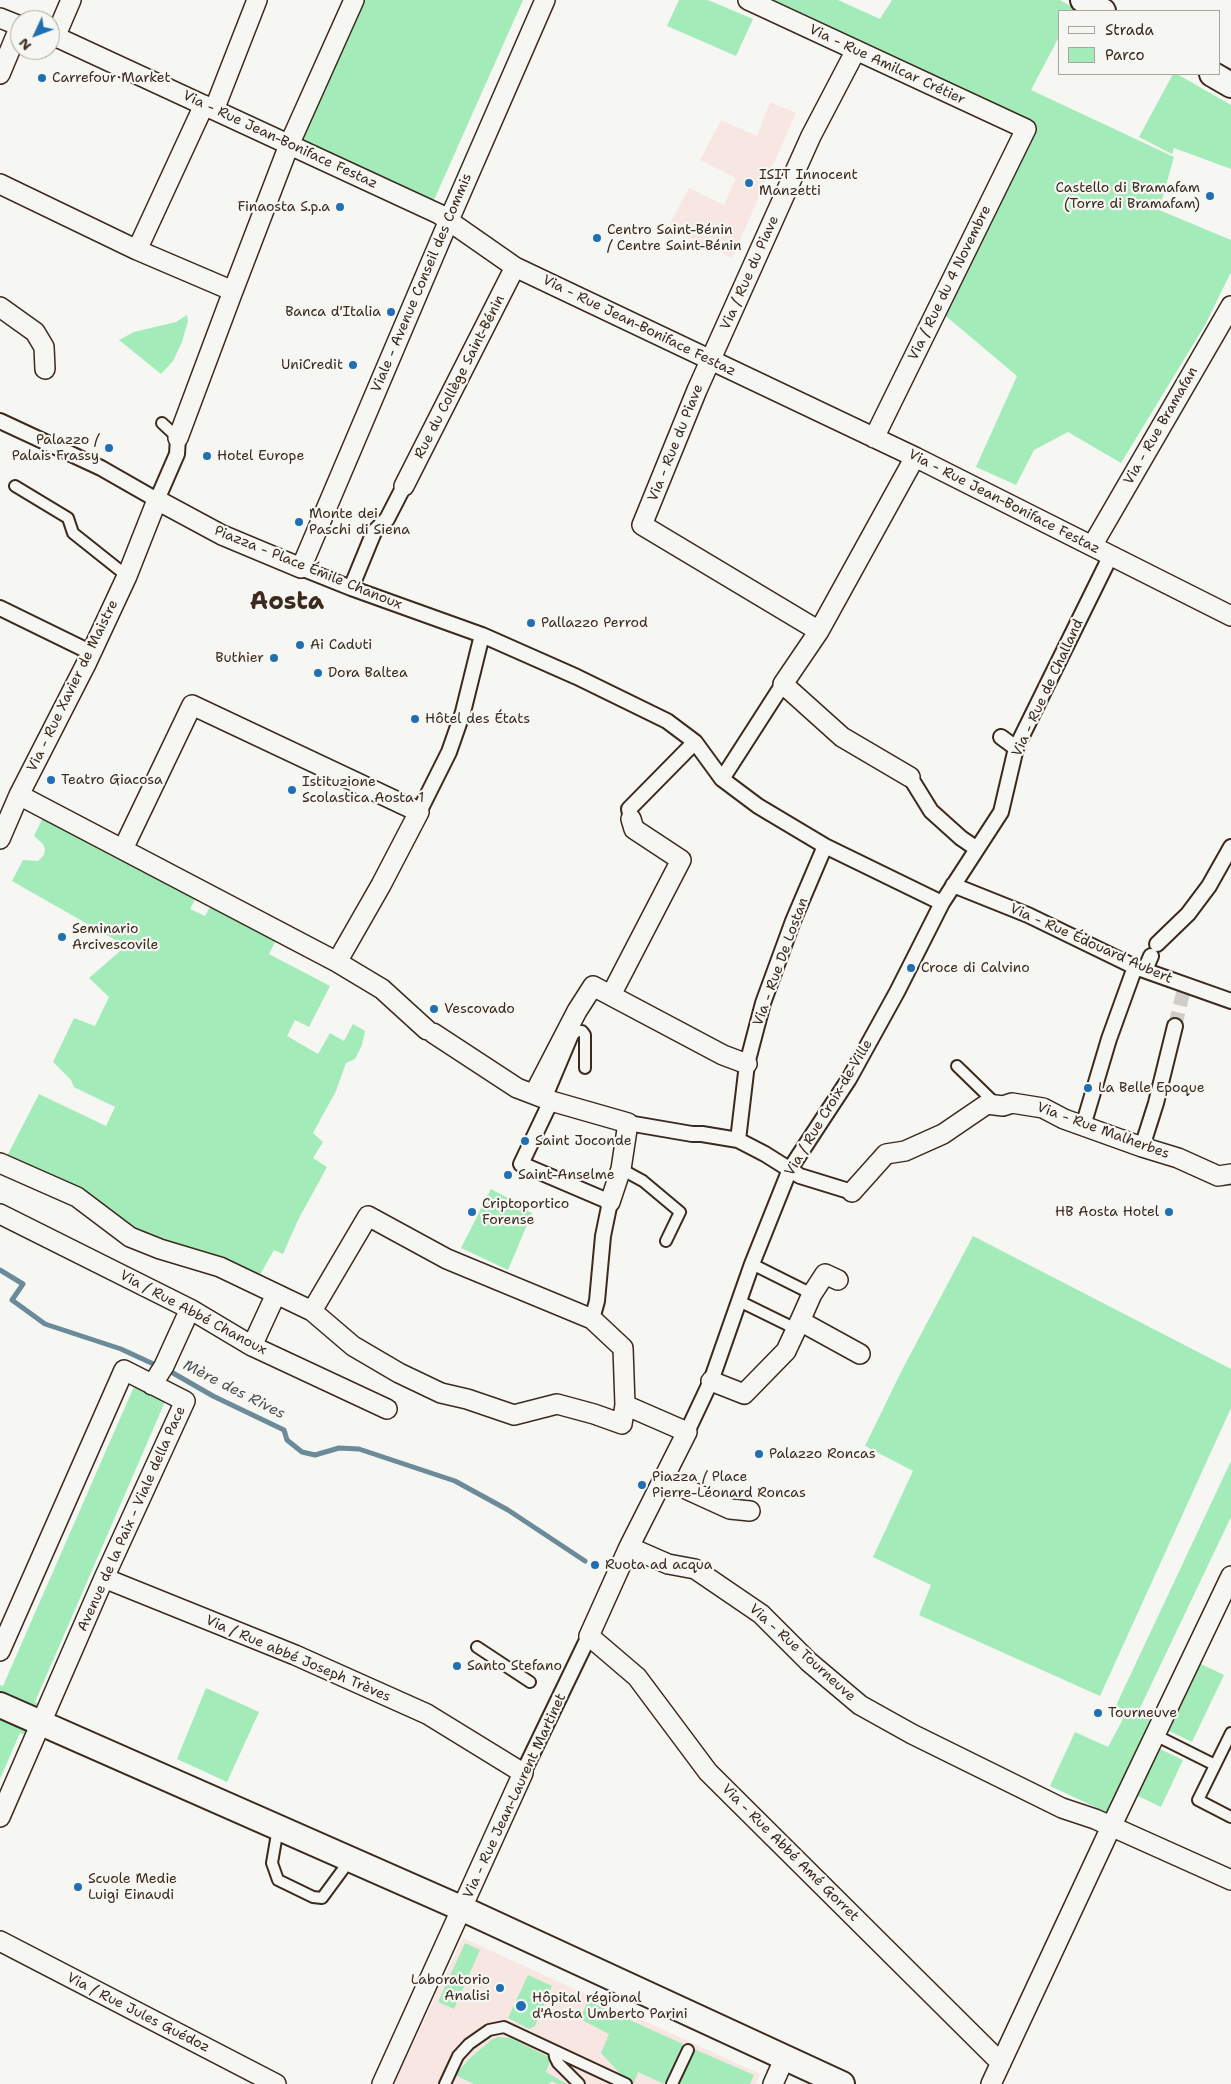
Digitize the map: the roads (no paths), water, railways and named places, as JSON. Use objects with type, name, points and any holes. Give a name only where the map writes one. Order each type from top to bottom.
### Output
[{"type":"street","points":[[60,21],[71,0]]},
{"type":"street","points":[[137,250],[209,107],[257,0]]},
{"type":"street","points":[[127,576],[177,454],[178,438],[289,145],[354,0]]},
{"type":"street","name":"Viale - Avenue Conseil des Commis","points":[[302,568],[449,220],[545,0]]},
{"type":"street","name":"Via - Rue Amilcar Crétier","points":[[748,0],[1026,129]]},
{"type":"street","points":[[1083,0],[1101,10]]},
{"type":"street","name":"Via - Rue Jean-Boniface Festaz","points":[[60,37],[449,220],[515,267],[914,457],[1231,616]]},
{"type":"street","points":[[0,74],[10,50]]},
{"type":"street","name":"Via / Rue du Piave","points":[[711,361],[811,136],[856,50]]},
{"type":"street","points":[[1214,75],[1231,85]]},
{"type":"street","name":"Via / Rue du 4 Novembre","points":[[874,438],[1026,129]]},
{"type":"street","points":[[0,185],[137,250],[234,291]]},
{"type":"street","name":"Rue du Collège Saint-Bénin","points":[[404,486],[515,267]]},
{"type":"street","name":"Via - Rue Bramafan","points":[[1092,546],[1231,306]]},
{"type":"street","points":[[0,308],[35,332],[44,347],[45,369]]},
{"type":"street","name":"Via - Rue du Piave","points":[[711,361],[642,525],[819,632]]},
{"type":"street","points":[[0,421],[102,468],[157,500]]},
{"type":"street","points":[[722,779],[819,632],[854,561],[914,457]]},
{"type":"street","points":[[351,588],[374,532],[387,519],[404,486]]},
{"type":"street","name":"Piazza - Place Émile Chanoux","points":[[157,500],[222,535],[351,588],[482,635],[622,698],[667,721],[695,742],[722,779],[758,806],[825,846],[942,903]]},
{"type":"street","name":"Via - Rue de Challand","points":[[952,884],[1001,812],[1016,748],[1111,555]]},
{"type":"street","name":"Via - Rue Xavier de Maistre","points":[[0,839],[19,795],[92,653],[127,576]]},
{"type":"street","points":[[0,608],[92,653]]},
{"type":"street","points":[[337,962],[381,885],[448,752],[463,712],[482,635]]},
{"type":"street","points":[[783,684],[842,737],[910,777],[931,811],[961,838],[977,849]]},
{"type":"street","points":[[123,849],[192,705],[419,812]]},
{"type":"street","points":[[1001,737],[1016,748]]},
{"type":"street","points":[[611,995],[681,860],[634,828],[629,809],[695,742]]},
{"type":"street","points":[[19,795],[337,962],[382,989],[430,1032],[517,1088],[543,1098],[628,1123],[738,1140],[800,1176],[852,1192]]},
{"type":"street","name":"Via - Rue De Lostan","points":[[738,1140],[747,1064],[769,985],[793,921],[825,846]]},
{"type":"street","points":[[1083,1126],[1109,1039],[1140,968],[1188,914],[1209,886],[1231,847]]},
{"type":"street","name":"Via / Rue Croix-de-Ville","points":[[686,1432],[710,1381],[752,1264],[790,1169],[849,1079],[897,992],[952,884]]},
{"type":"street","name":"Via - Rue Édouard Aubert","points":[[952,884],[1028,915],[1184,989],[1231,1001]]},
{"type":"street","points":[[610,1202],[521,1164],[543,1098],[577,1011],[594,986],[723,1055],[747,1064]]},
{"type":"street","points":[[1142,1148],[1156,1103],[1175,1026]]},
{"type":"street","name":"Via - Rue Malherbes","points":[[852,1192],[886,1154],[905,1151],[943,1134],[987,1104],[1003,1106],[1012,1102],[1043,1108],[1064,1119],[1142,1148],[1178,1158],[1193,1167],[1218,1176],[1231,1174]]},
{"type":"street","points":[[592,1319],[597,1301],[603,1236],[610,1202],[621,1169],[628,1123]]},
{"type":"street","points":[[0,1163],[77,1197],[130,1237],[160,1249],[220,1267],[312,1310],[353,1346],[398,1373],[441,1393],[467,1399],[514,1415],[558,1404],[622,1424],[625,1405],[624,1348],[592,1319],[447,1259],[368,1216],[312,1310]]},
{"type":"street","name":"Via / Rue Abbé Chanoux","points":[[0,1214],[190,1310],[252,1346],[387,1408]]},
{"type":"street","points":[[710,1381],[744,1394],[786,1351],[812,1294],[825,1274],[838,1280]]},
{"type":"street","points":[[252,1346],[276,1294]]},
{"type":"street","points":[[159,1375],[190,1310]]},
{"type":"street","points":[[798,1325],[860,1354]]},
{"type":"street","name":"Avenue de la Paix - Viale della Pace","points":[[0,1652],[124,1370],[159,1375],[185,1401],[104,1578],[0,1817]]},
{"type":"street","points":[[625,1405],[686,1432]]},
{"type":"street","name":"Via - Rue Jean-Laurent Martinet","points":[[382,2084],[463,1909],[556,1697],[589,1636],[629,1546],[686,1432]]},
{"type":"street","points":[[662,1478],[730,1508],[750,1511]]},
{"type":"street","name":"Via - Rue Tourneuve","points":[[629,1546],[668,1564],[695,1569],[761,1614],[809,1662],[860,1705],[912,1734],[1062,1808],[1111,1827],[1231,1880]]},
{"type":"street","points":[[991,2084],[1231,1576]]},
{"type":"street","name":"Via / Rue abbé Joseph Trèves","points":[[104,1578],[295,1655],[427,1714],[523,1773]]},
{"type":"street","name":"Via - Rue Abbé Amé Gorret","points":[[589,1636],[637,1677],[708,1772],[1001,2063]]},
{"type":"street","points":[[0,1705],[463,1909],[842,2084]]},
{"type":"street","name":"Via / Rue Jules Guédoz","points":[[0,1941],[276,2084]]},
{"type":"street","points":[[773,2084],[785,2057]]},
{"type":"lane","points":[[162,423],[178,438]]},
{"type":"lane","points":[[15,486],[68,518],[73,533],[127,576]]},
{"type":"lane","points":[[543,1098],[577,1031],[586,1035],[585,1068]]},
{"type":"lane","points":[[958,1066],[996,1104]]},
{"type":"lane","points":[[621,1169],[643,1182],[680,1212],[666,1242]]},
{"type":"lane","points":[[752,1264],[812,1294]]},
{"type":"lane","points":[[739,1301],[798,1325]]},
{"type":"lane","points":[[477,1646],[530,1682]]},
{"type":"lane","points":[[1231,1733],[1198,1800],[1231,1816]]},
{"type":"lane","points":[[1155,1735],[1215,1765]]},
{"type":"lane","points":[[278,1828],[272,1863],[278,1880],[313,1897],[322,1898],[350,1860]]},
{"type":"lane","points":[[445,2084],[458,2056],[469,2044],[497,2027],[504,2027],[626,2084]]},
{"type":"lane","points":[[554,2050],[558,2063],[579,2084]]},
{"type":"lane","points":[[672,2084],[688,2050]]},
{"type":"waterway","name":"Mère des Rives","points":[[0,1270],[23,1284],[12,1300],[45,1324],[121,1349],[173,1373],[213,1396],[284,1430],[287,1440],[302,1452],[315,1455],[339,1448],[359,1449],[455,1481],[508,1510],[585,1561]]},
{"type":"tunnel","points":[[1175,1026],[1183,993]]},
{"type":"place","name":"Carrefour Market","points":[[42,78]]},
{"type":"place","name":"ISIT Innocent Manzetti","points":[[749,183]]},
{"type":"place","name":"Castello di Bramafam (Torre di Bramafam)","points":[[1210,196]]},
{"type":"place","name":"Finaosta S.p.a","points":[[340,207]]},
{"type":"place","name":"Centro Saint-Bénin / Centre Saint-Bénin","points":[[597,238]]},
{"type":"place","name":"Banca d'Italia","points":[[391,312]]},
{"type":"place","name":"UniCredit","points":[[353,365]]},
{"type":"place","name":"Palazzo / Palais Frassy","points":[[109,448]]},
{"type":"place","name":"Hotel Europe","points":[[207,456]]},
{"type":"place","name":"Monte dei Paschi di Siena","points":[[299,522]]},
{"type":"place","name":"Pallazzo Perrod","points":[[531,623]]},
{"type":"place","name":"Ai Caduti","points":[[300,645]]},
{"type":"place","name":"Buthier","points":[[274,658]]},
{"type":"place","name":"Dora Baltea","points":[[318,673]]},
{"type":"place","name":"Hôtel des États","points":[[415,719]]},
{"type":"place","name":"Teatro Giacosa","points":[[51,780]]},
{"type":"place","name":"Istituzione Scolastica Aosta 1","points":[[292,790]]},
{"type":"place","name":"Seminario Arcivescovile","points":[[62,937]]},
{"type":"place","name":"Croce di Calvino","points":[[911,968]]},
{"type":"place","name":"Vescovado","points":[[434,1009]]},
{"type":"place","name":"La Belle Epoque","points":[[1088,1088]]},
{"type":"place","name":"Saint Joconde","points":[[525,1141]]},
{"type":"place","name":"Saint-Anselme","points":[[508,1175]]},
{"type":"place","name":"Criptoportico Forense","points":[[472,1212]]},
{"type":"place","name":"HB Aosta Hotel","points":[[1169,1212]]},
{"type":"place","name":"Palazzo Roncas","points":[[759,1454]]},
{"type":"place","name":"Piazza / Place Pierre-Léonard Roncas","points":[[642,1485]]},
{"type":"place","name":"Ruota ad acqua","points":[[595,1565]]},
{"type":"place","name":"Santo Stefano","points":[[457,1666]]},
{"type":"place","name":"Tourneuve","points":[[1098,1713]]},
{"type":"place","name":"Scuole Medie Luigi Einaudi","points":[[78,1887]]},
{"type":"place","name":"Laboratorio Analisi","points":[[500,1988]]},
{"type":"place","name":"Hôpital régional d'Aosta Umberto Parini","points":[[521,2006]]},
{"type":"district","name":"Aosta","points":[[287,603]]}]
